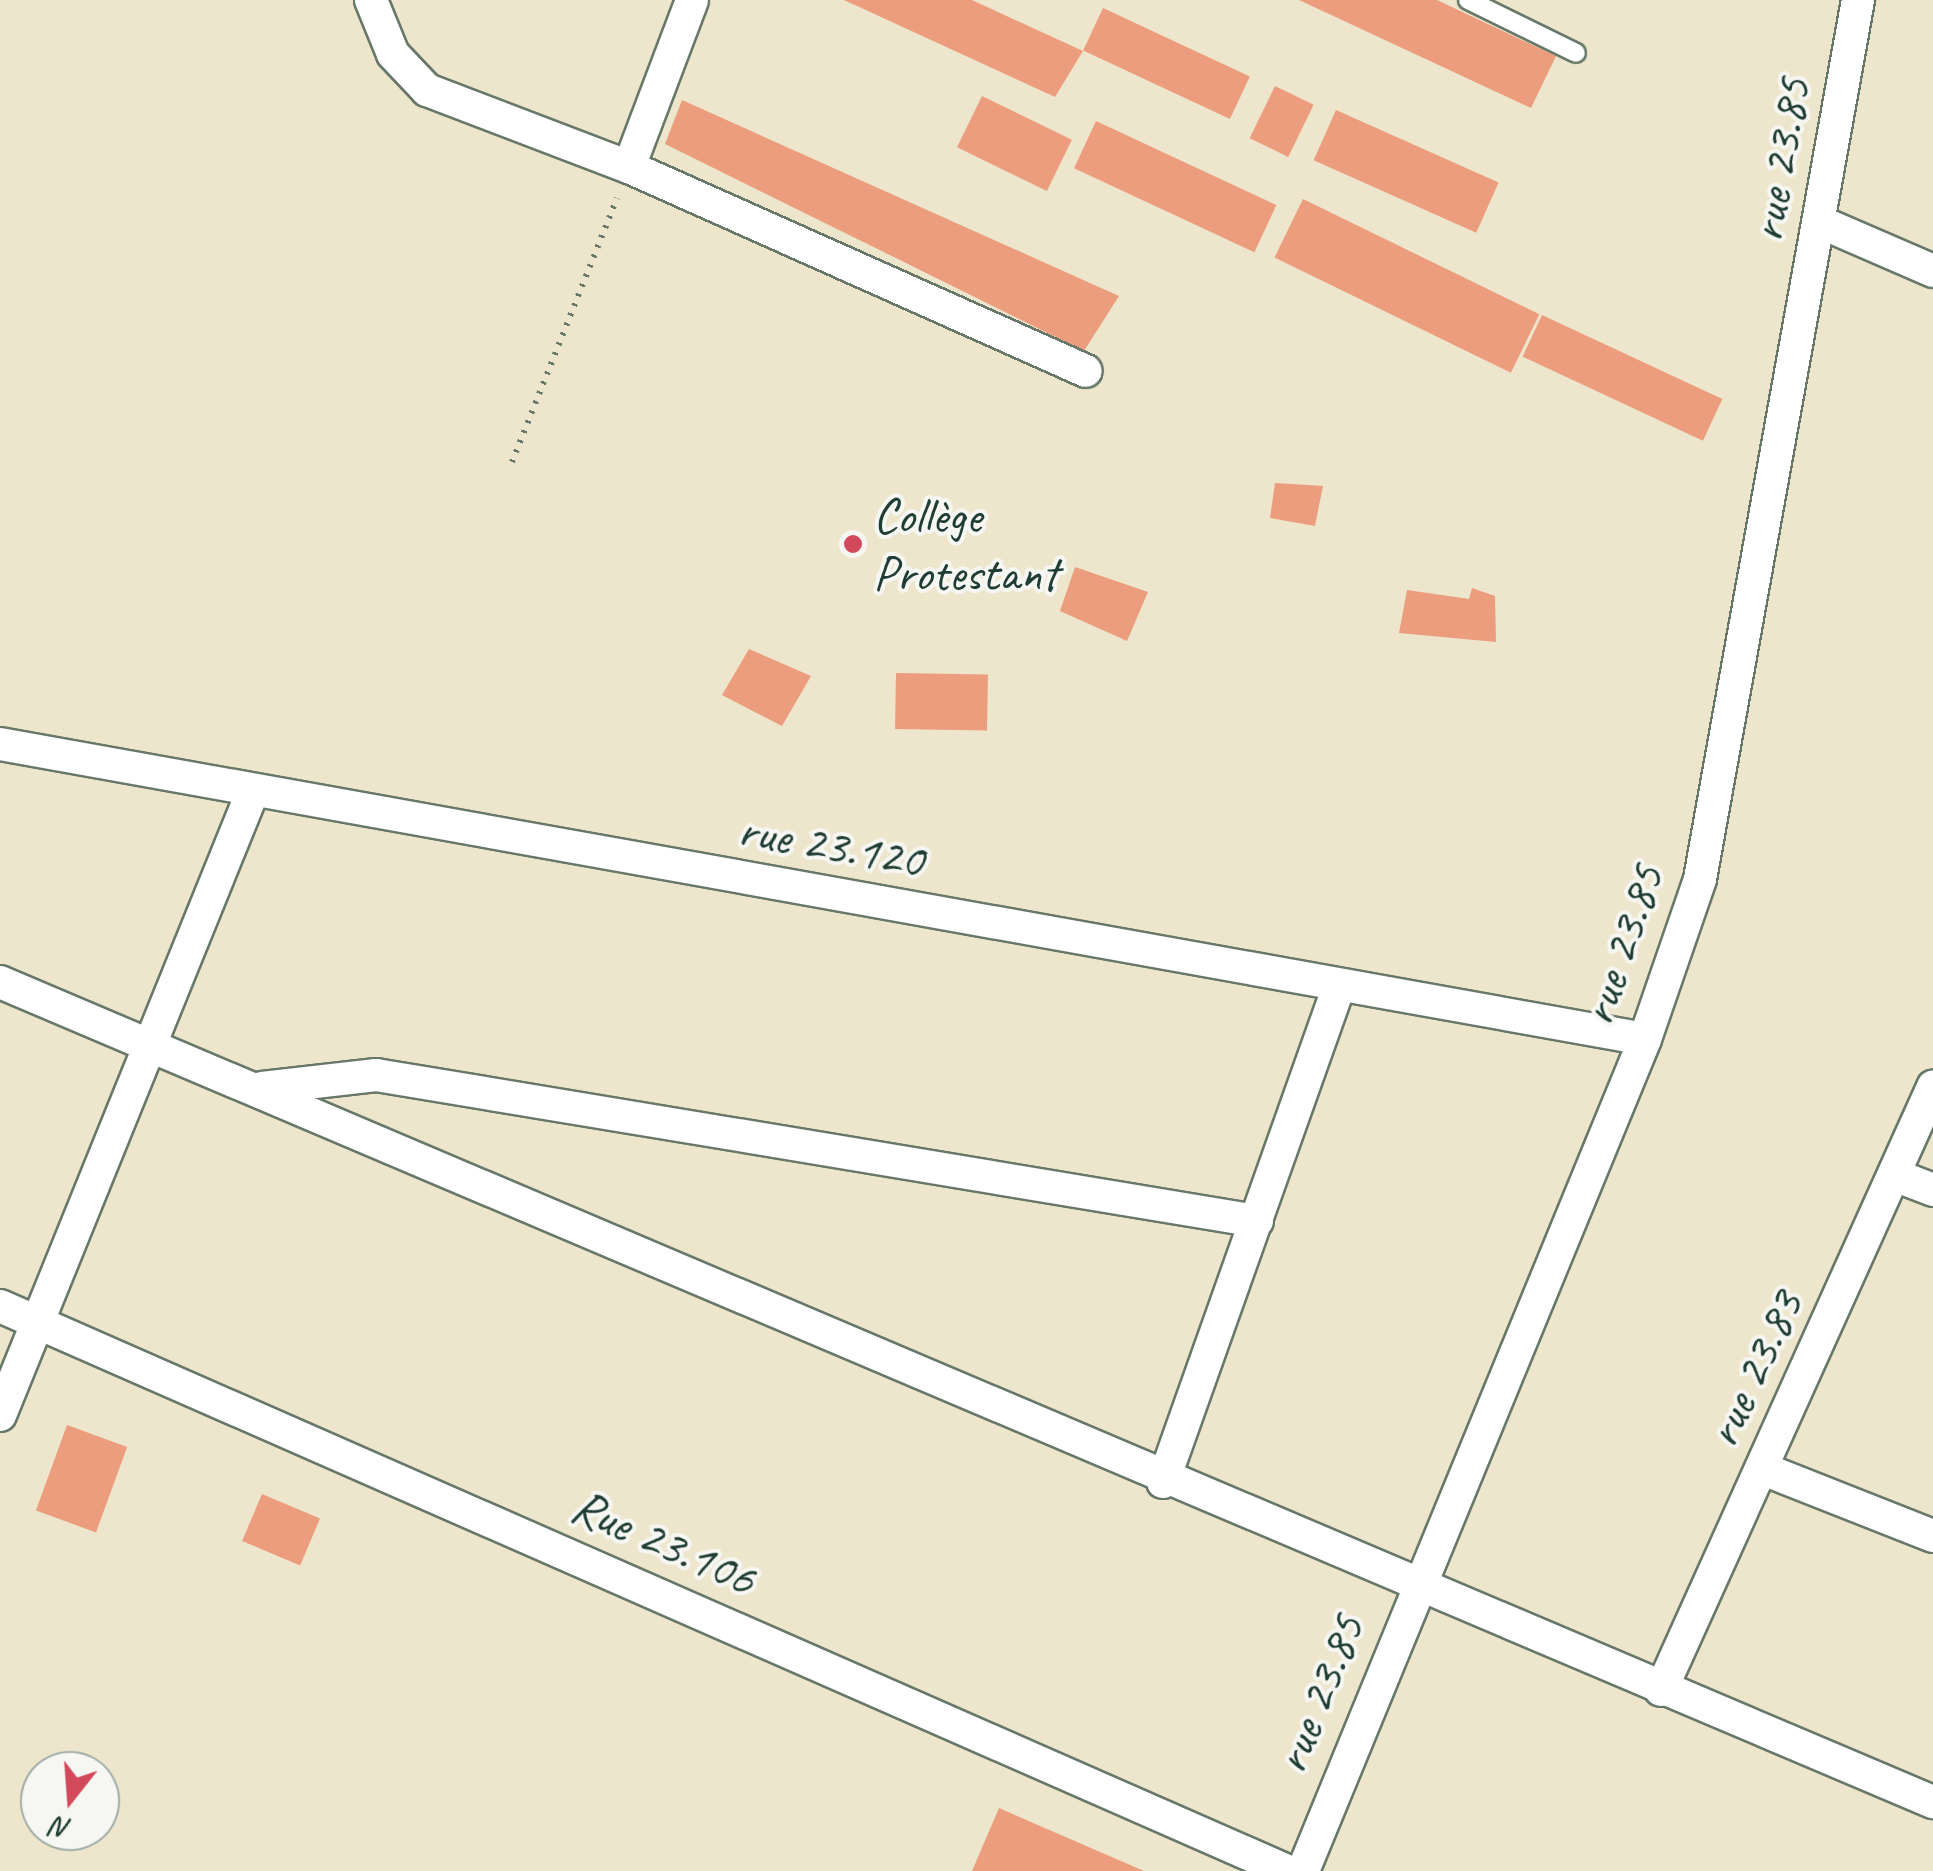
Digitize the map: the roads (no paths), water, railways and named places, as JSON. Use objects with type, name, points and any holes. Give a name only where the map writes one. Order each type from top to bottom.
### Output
[{"type":"street","points":[[370,0],[393,54],[427,90],[629,167],[1086,371]]},
{"type":"street","points":[[629,167],[692,0]]},
{"type":"street","name":"rue 23.85","points":[[1303,1871],[1416,1586],[1645,1038],[1708,848],[1858,0]]},
{"type":"street","points":[[1820,222],[1933,270]]},
{"type":"street","name":"rue 23.120","points":[[0,744],[252,793],[1645,1038]]},
{"type":"street","points":[[0,1416],[44,1323],[252,793]]},
{"type":"street","points":[[0,982],[155,1048],[262,1088],[1163,1482],[1933,1802]]},
{"type":"street","points":[[1163,1482],[1339,986]]},
{"type":"street","points":[[262,1088],[376,1075],[1257,1221]]},
{"type":"street","name":"rue 23.83","points":[[1661,1690],[1898,1176],[1933,1087]]},
{"type":"street","points":[[1898,1176],[1933,1190]]},
{"type":"street","name":"Rue 23.106","points":[[0,1306],[1287,1871]]},
{"type":"street","points":[[1763,1469],[1933,1536]]},
{"type":"lane","points":[[1468,0],[1576,53]]},
{"type":"place","name":"Collège Protestant","points":[[853,544]]}]
